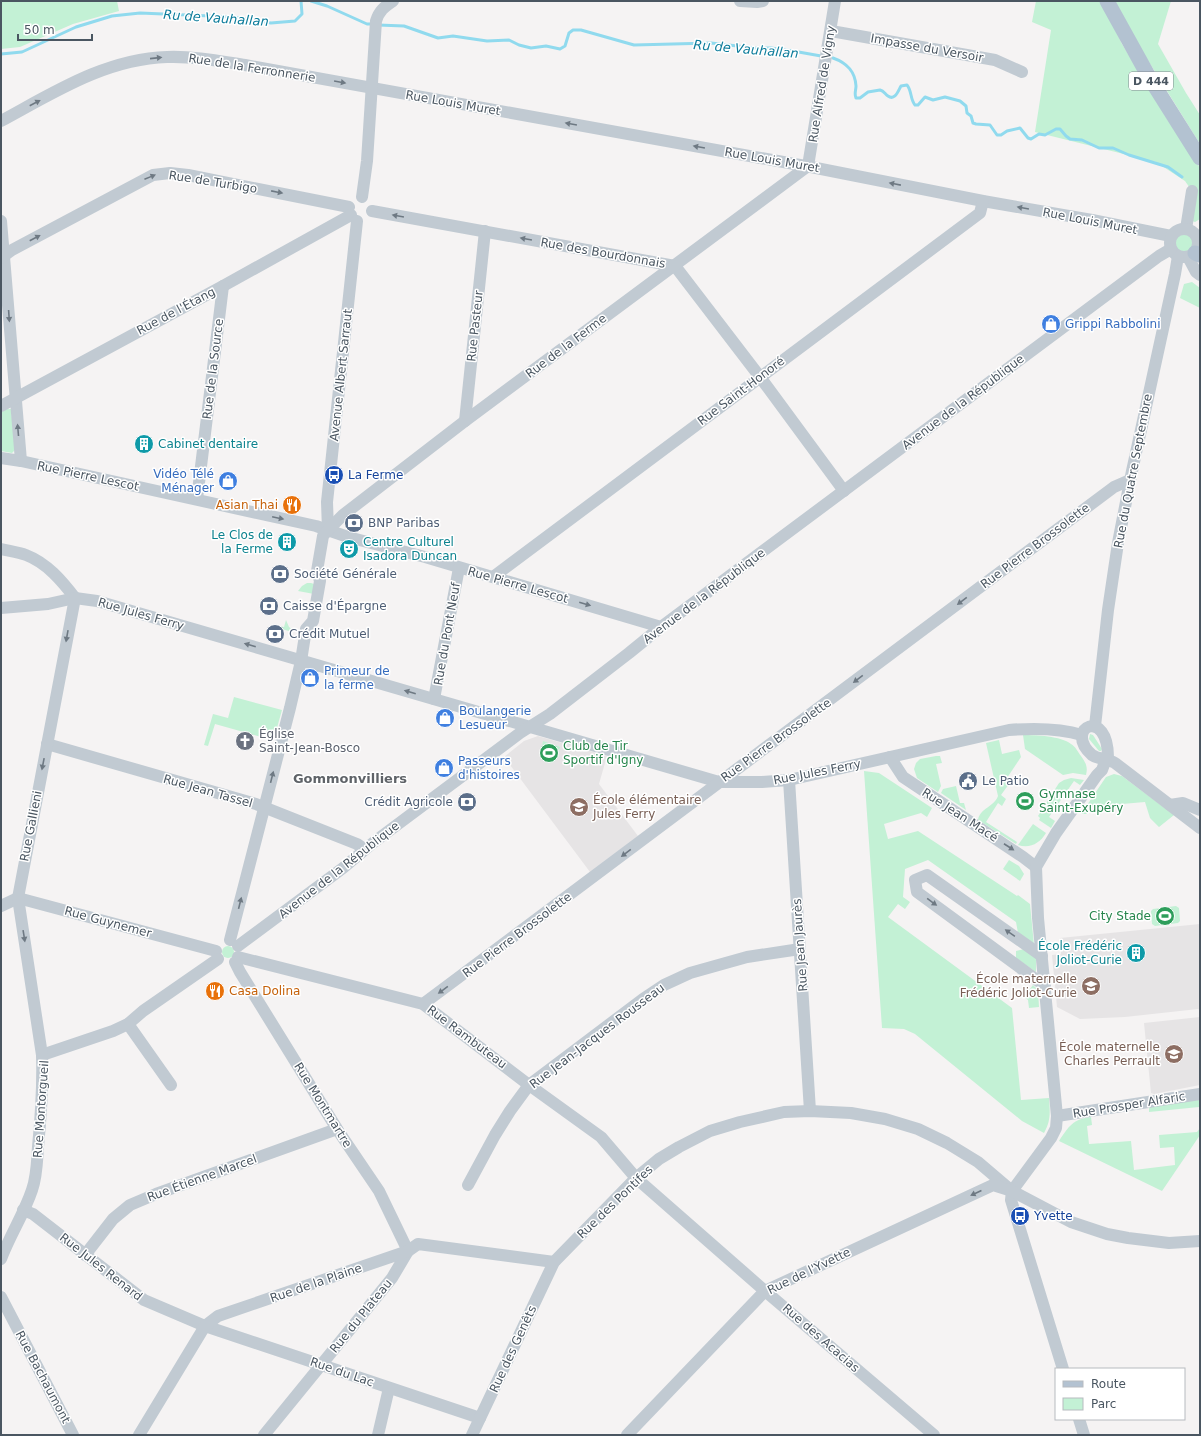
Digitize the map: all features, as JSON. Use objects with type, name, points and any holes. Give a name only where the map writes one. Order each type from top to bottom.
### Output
[{"type":"main road","name":"D 444","points":[[1107,1],[1149,77],[1200,158]]},
{"type":"street","points":[[362,197],[367,161],[376,25],[378,14],[382,8],[393,1]]},
{"type":"street","points":[[740,1],[763,1]]},
{"type":"street","name":"Rue Alfred de Vigny","points":[[808,166],[835,1]]},
{"type":"street","name":"Impasse du Versoir","points":[[831,31],[995,60],[1022,72]]},
{"type":"street","name":"Rue de la Ferronnerie","points":[[1,121],[96,72],[109,67],[138,60],[159,58],[190,57],[214,60],[372,88]]},
{"type":"street","name":"Rue Louis Muret","points":[[372,88],[808,166],[983,201],[1092,220],[1171,236],[1177,231],[1191,243]]},
{"type":"street","name":"Rue de la Ferme","points":[[328,530],[343,515],[465,421],[808,166]]},
{"type":"street","name":"Rue de Turbigo","points":[[3,256],[153,175],[170,173],[188,175],[352,214]]},
{"type":"street","name":"Rue du Quatre Septembre","points":[[1095,726],[1108,610],[1130,480],[1175,274],[1191,243],[1192,191]]},
{"type":"street","points":[[362,197],[366,198],[371,203],[372,211],[372,214],[367,219],[352,214],[352,200],[362,197]]},
{"type":"street","name":"Rue Saint-Honoré","points":[[493,577],[980,213],[983,201]]},
{"type":"street","name":"Rue des Bourdonnais","points":[[372,211],[674,266],[760,377],[844,491]]},
{"type":"street","name":"Rue de l'Étang","points":[[1,406],[223,286],[352,214]]},
{"type":"street","name":"Avenue Albert Sarraut","points":[[328,530],[327,502],[352,214]]},
{"type":"street","points":[[1,221],[21,461]]},
{"type":"street","name":"Rue Pasteur","points":[[465,421],[485,231]]},
{"type":"street","points":[[1191,243],[1196,272],[1200,275]]},
{"type":"street","name":"Avenue de la République","points":[[217,955],[220,943],[235,951],[343,868],[364,849],[528,727],[550,714],[626,656],[661,627],[1159,256],[1191,243]]},
{"type":"street","name":"Rue de la Source","points":[[197,499],[223,286]]},
{"type":"street","name":"Rue Pierre Lescot","points":[[1,458],[197,499],[328,530],[348,537],[425,557],[661,627]]},
{"type":"street","name":"Rue Pierre Brossolette","points":[[423,1004],[618,860],[719,782],[737,771],[1114,487],[1130,480]]},
{"type":"street","points":[[235,951],[286,708],[301,661],[306,629],[313,622],[320,581],[317,571],[323,536],[328,530]]},
{"type":"street","points":[[1,549],[26,555],[43,564],[61,580],[75,598]]},
{"type":"street","name":"Rue du Pont Neuf","points":[[434,699],[459,568]]},
{"type":"street","name":"Rue Jules Ferry","points":[[1,608],[48,604],[75,598],[97,601],[278,657],[301,661],[719,782],[762,782],[789,780],[1009,730],[1031,728],[1071,732],[1082,736]]},
{"type":"street","name":"Rue Gallieni","points":[[42,1055],[18,898],[75,598]]},
{"type":"street","points":[[1063,1368],[1011,1200],[1012,1191],[1051,1138],[1056,1128],[1057,1116],[1038,918],[1036,867],[1056,833],[1102,770],[1107,759],[1108,748],[1104,737],[1100,730],[1095,726],[1092,726],[1085,728],[1082,736],[1086,747],[1093,756],[1097,775]]},
{"type":"street","name":"Rue Jean Tassel","points":[[47,744],[264,808],[357,844],[364,849]]},
{"type":"street","points":[[1093,756],[1107,759],[1200,828]]},
{"type":"street","name":"Rue Jean Macé","points":[[890,757],[903,777],[1023,856],[1036,867]]},
{"type":"street","name":"Rue Jean Jaurès","points":[[789,780],[810,1111]]},
{"type":"street","points":[[1170,805],[1183,803],[1200,810]]},
{"type":"street","points":[[1042,956],[928,875],[915,880],[917,892],[1044,986]]},
{"type":"street","points":[[1,906],[18,898]]},
{"type":"street","name":"Rue Guynemer","points":[[18,898],[217,955],[226,964],[235,951]]},
{"type":"street","name":"Rue Jean-Jacques Rousseau","points":[[468,1185],[495,1135],[529,1085],[664,985],[690,973],[723,963],[747,957],[800,949]]},
{"type":"street","name":"Rue Rambuteau","points":[[235,951],[423,1004],[600,1137],[636,1178]]},
{"type":"street","name":"Rue Montmartre","points":[[235,951],[240,972],[337,1129],[379,1191],[408,1251]]},
{"type":"street","name":"Rue Montorgueil","points":[[1,1260],[6,1244],[23,1210],[36,1176],[42,1106],[42,1055],[113,1031],[128,1024],[143,1010],[217,955]]},
{"type":"street","points":[[128,1024],[171,1085]]},
{"type":"street","name":"Rue Prosper Alfaric","points":[[1057,1116],[1200,1094]]},
{"type":"street","name":"Rue des Pontifes","points":[[554,1262],[636,1178],[659,1159],[679,1146],[710,1131],[758,1117],[784,1112],[810,1111],[851,1113],[885,1119],[918,1129],[978,1162],[1012,1191]]},
{"type":"street","name":"Rue Étienne Marcel","points":[[85,1255],[113,1219],[130,1205],[156,1194],[337,1129]]},
{"type":"street","name":"Rue des Acacias","points":[[636,1178],[934,1435]]},
{"type":"street","name":"Rue de l'Yvette","points":[[627,1435],[766,1291],[993,1185],[1012,1191]]},
{"type":"street","points":[[1012,1191],[1071,1222],[1108,1234],[1169,1243],[1200,1241]]},
{"type":"street","name":"Rue Jules Renard","points":[[23,1210],[33,1214],[144,1300],[205,1326]]},
{"type":"street","name":"Rue de la Plaine","points":[[139,1435],[205,1326],[218,1316],[408,1251],[418,1244],[554,1262]]},
{"type":"street","name":"Rue du Plateau","points":[[264,1435],[392,1278],[408,1251]]},
{"type":"street","name":"Rue des Genêts","points":[[472,1435],[554,1262]]},
{"type":"street","name":"Rue Bachaumont","points":[[1,1297],[73,1435]]},
{"type":"street","name":"Rue du Lac","points":[[205,1326],[480,1418]]},
{"type":"street","points":[[378,1435],[389,1388]]},
{"type":"street","points":[[1079,1420],[1084,1435]]},
{"type":"shaded area","name":"École élémentaire Jules Ferry","points":[[538,736],[607,756],[599,784],[638,836],[590,872],[504,757],[524,741]]},
{"type":"shaded area","points":[[1200,924],[1200,1010],[1125,1017],[1080,1019],[1057,1007],[1052,955],[1061,954],[1060,938]]},
{"type":"shaded area","name":"École maternelle Charles Perrault","points":[[1200,1017],[1200,1085],[1154,1094],[1151,1093],[1144,1023]]},
{"type":"green space","points":[[1,1],[117,1],[119,11],[73,24],[20,47],[1,49]]},
{"type":"green space","points":[[1036,1],[1101,1],[1122,44],[1167,119],[1200,168],[1200,219],[1195,222],[1192,221],[1192,191],[1185,181],[1156,162],[1035,132],[1051,30],[1032,22]]},
{"type":"green space","points":[[1115,1],[1171,1],[1158,44],[1200,115],[1200,144],[1139,46]]},
{"type":"green space","points":[[1181,232],[1189,234],[1195,244],[1195,247],[1184,254],[1179,250],[1175,243],[1177,234]]},
{"type":"green space","points":[[1192,282],[1200,288],[1200,308],[1180,298],[1184,284]]},
{"type":"green space","points":[[11,409],[15,450],[12,453],[1,451],[1,412]]},
{"type":"green space","points":[[307,583],[314,584],[314,594],[298,591]]},
{"type":"green space","points":[[286,620],[289,627],[293,630],[292,632],[272,626],[284,627]]},
{"type":"green space","points":[[234,697],[282,710],[275,735],[265,738],[215,724],[208,746],[204,745],[213,714],[228,718]]},
{"type":"green space","points":[[1090,734],[1093,735],[1102,749],[1101,751],[1099,751],[1089,739]]},
{"type":"green space","points":[[1023,735],[1041,736],[1067,741],[1074,746],[1085,763],[1087,767],[1086,775],[1073,773],[1063,775],[1025,749]]},
{"type":"green space","points":[[999,740],[1002,754],[1019,750],[1021,757],[1005,781],[1009,784],[1001,795],[1006,799],[1002,806],[998,803],[986,822],[1017,842],[1016,844],[978,820],[981,813],[996,800],[998,796],[986,743]]},
{"type":"green space","name":"Club de Tir Sportif d'Igny","points":[[543,741],[560,747],[554,762],[540,758]]},
{"type":"green space","points":[[940,756],[942,763],[936,764],[941,786],[938,792],[917,778],[914,769],[916,763],[920,759]]},
{"type":"green space","points":[[864,771],[879,773],[932,808],[927,817],[921,813],[884,824],[888,839],[918,831],[1030,904],[1034,945],[1018,933],[1016,922],[928,860],[905,869],[903,897],[910,902],[905,909],[898,904],[888,917],[1012,1008],[1021,1100],[1049,1098],[1049,1120],[1044,1133],[1022,1121],[915,1034],[904,1029],[882,1028]]},
{"type":"green space","points":[[1114,774],[1122,776],[1174,815],[1159,827],[1150,818],[1145,802],[1087,807],[1087,814],[1081,814],[1106,777]]},
{"type":"green space","points":[[1071,778],[1084,780],[1080,785],[1074,781],[1049,817],[1055,821],[1051,828],[1039,820],[1040,818],[1038,816],[1059,783]]},
{"type":"green space","points":[[956,786],[960,803],[964,803],[966,810],[941,793],[943,789]]},
{"type":"green space","points":[[1033,824],[1046,833],[1044,837],[1031,846],[1018,845]]},
{"type":"green space","points":[[1009,860],[1019,866],[1024,874],[1020,881],[1003,869]]},
{"type":"green space","name":"City Stade","points":[[1176,906],[1179,908],[1180,921],[1178,923],[1155,926],[1152,924],[1151,911],[1153,909]]},
{"type":"green space","points":[[228,946],[232,948],[234,952],[232,956],[228,958],[224,956],[222,952],[224,948]]},
{"type":"green space","points":[[1024,949],[1036,957],[1036,972],[1016,958],[1016,951]]},
{"type":"green space","points":[[1033,985],[1038,990],[1039,1007],[1029,1008],[1028,1000],[1024,997]]},
{"type":"green space","points":[[1200,1099],[1200,1127],[1199,1107],[1149,1112],[1149,1107]]},
{"type":"green space","points":[[1091,1117],[1092,1125],[1087,1126],[1089,1144],[1131,1141],[1134,1170],[1175,1165],[1174,1147],[1160,1148],[1159,1135],[1197,1132],[1200,1128],[1200,1135],[1162,1191],[1059,1141],[1072,1124],[1080,1119]]},
{"type":"waterway","name":"Ru de Vauhallan","points":[[1,54],[22,52],[76,27],[112,16],[140,13],[234,17],[271,23],[295,21],[302,14],[301,1]]},
{"type":"waterway","name":"Ru de Vauhallan","points":[[311,1],[327,6],[367,24],[372,24]]},
{"type":"waterway","name":"Ru de Vauhallan","points":[[378,25],[404,26],[438,38],[453,36],[487,41],[509,40],[519,45],[531,48],[546,46],[560,49],[565,46],[569,33],[573,30],[581,30],[634,45],[711,43],[755,48],[771,48],[821,56]]},
{"type":"waterway","name":"Ru de Vauhallan","points":[[833,58],[842,62],[852,72],[856,86],[856,98],[860,98],[868,92],[880,90],[888,96],[893,97],[896,95],[901,86],[907,85],[915,105],[918,105],[925,97],[933,100],[945,97],[960,101],[966,106],[967,113],[971,116],[973,123],[990,125],[997,135],[1020,128],[1028,138],[1031,139],[1039,134],[1045,135],[1056,129],[1060,129],[1070,139],[1082,140],[1099,148],[1113,148],[1129,155],[1168,167],[1182,177]]},
{"type":"place","name":"Grippi Rabbolini","points":[[1051,324]]},
{"type":"place","name":"Cabinet dentaire","points":[[144,444]]},
{"type":"place","name":"La Ferme","points":[[334,475]]},
{"type":"place","name":"Vidéo Télé Ménager","points":[[228,481]]},
{"type":"place","name":"Asian Thai","points":[[292,505]]},
{"type":"place","name":"BNP Paribas","points":[[354,523]]},
{"type":"place","name":"Le Clos de la Ferme","points":[[287,542]]},
{"type":"place","name":"Centre Culturel Isadora Duncan","points":[[349,549]]},
{"type":"place","name":"Société Générale","points":[[280,574]]},
{"type":"place","name":"Caisse d'Épargne","points":[[269,606]]},
{"type":"place","name":"Crédit Mutuel","points":[[275,634]]},
{"type":"place","name":"Primeur de la ferme","points":[[310,678]]},
{"type":"place","name":"Boulangerie Lesueur","points":[[445,718]]},
{"type":"place","name":"Église Saint-Jean-Bosco","points":[[245,741]]},
{"type":"place","name":"Club de Tir Sportif d'Igny","points":[[549,753]]},
{"type":"place","name":"Passeurs d'histoires","points":[[444,768]]},
{"type":"place","name":"Le Patio","points":[[968,781]]},
{"type":"place","name":"Gymnase Saint-Exupéry","points":[[1025,801]]},
{"type":"place","name":"Crédit Agricole","points":[[467,802]]},
{"type":"place","name":"École élémentaire Jules Ferry","points":[[579,807]]},
{"type":"place","name":"City Stade","points":[[1165,916]]},
{"type":"place","name":"École Frédéric Joliot-Curie","points":[[1136,953]]},
{"type":"place","name":"École maternelle Frédéric Joliot-Curie","points":[[1091,986]]},
{"type":"place","name":"Casa Dolina","points":[[215,991]]},
{"type":"place","name":"École maternelle Charles Perrault","points":[[1174,1054]]},
{"type":"place","name":"Yvette","points":[[1020,1216]]},
{"type":"district","name":"Gommonvilliers","points":[[350,778]]}]
